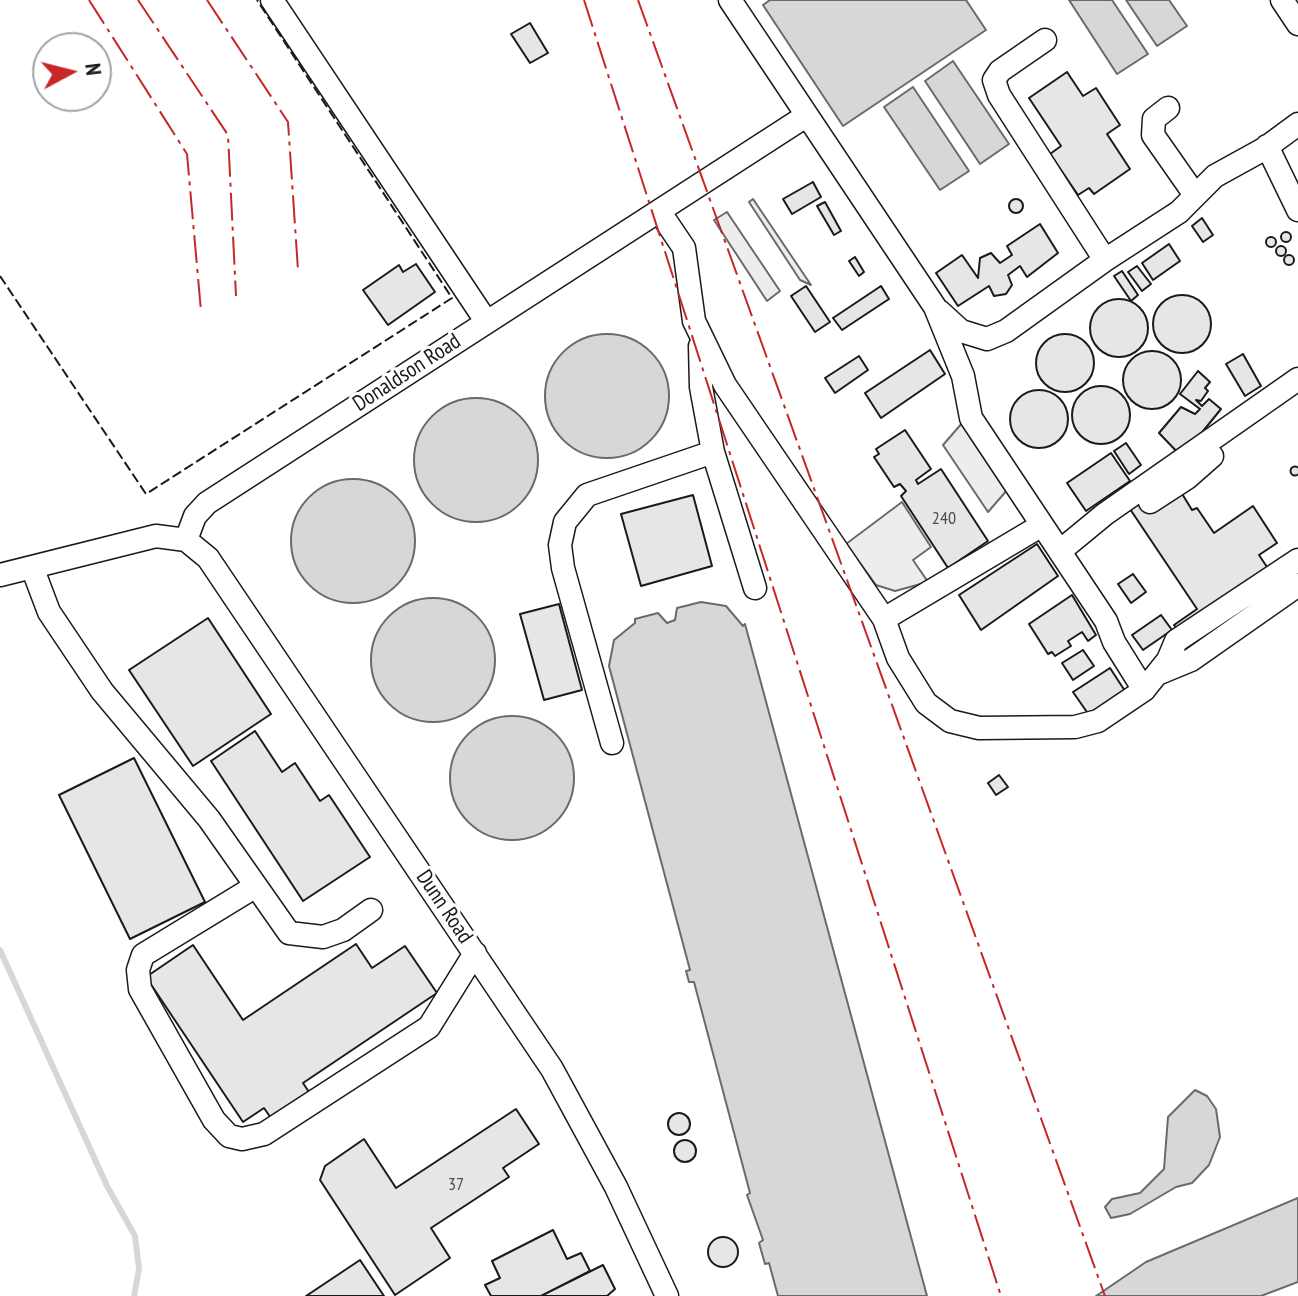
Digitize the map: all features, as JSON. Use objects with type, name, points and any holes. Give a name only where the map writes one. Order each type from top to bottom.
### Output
[{"type":"street","points":[[272,0],[494,316]]},
{"type":"street","points":[[730,0],[935,307],[963,376],[971,418],[1106,621],[1114,642],[1150,682]]},
{"type":"street","points":[[1282,0],[1298,24]]},
{"type":"street","points":[[1045,40],[1000,71],[994,80],[999,95],[1105,260]]},
{"type":"street","points":[[1168,108],[1154,119],[1153,135],[1195,195]]},
{"type":"street","name":"Donaldson Road","points":[[186,540],[195,516],[207,503],[806,116]]},
{"type":"street","points":[[935,307],[961,331],[987,339],[1006,331],[1179,212],[1215,176],[1298,124]]},
{"type":"street","points":[[1267,146],[1298,210]]},
{"type":"street","points":[[659,211],[684,248],[699,333],[701,387],[713,452],[755,588]]},
{"type":"street","points":[[699,333],[725,385],[884,619],[898,658],[926,703],[950,721],[979,728],[1075,727],[1098,721],[1150,682],[1191,660],[1298,585]]},
{"type":"street","points":[[1060,551],[1105,514],[1298,379]]},
{"type":"street","points":[[1060,551],[1100,535],[1174,487],[1224,445],[1298,395]]},
{"type":"street","points":[[612,743],[563,568],[560,545],[565,522],[574,506],[587,495],[713,452]]},
{"type":"street","points":[[884,619],[1042,525]]},
{"type":"street","points":[[0,575],[145,537],[186,540]]},
{"type":"street","name":"Dunn Road","points":[[186,540],[201,551],[216,570],[475,953],[579,1115],[667,1296]]},
{"type":"street","points":[[1150,682],[1176,641],[1298,560]]},
{"type":"street","points":[[32,567],[49,612],[102,691],[209,819],[289,933],[323,937],[343,930],[371,910]]},
{"type":"street","points":[[256,886],[143,955],[138,970],[140,989],[214,1120],[229,1136],[242,1139],[264,1134],[429,1027],[449,1001],[475,953]]},
{"type":"shaded area","points":[[770,0],[966,0],[986,30],[843,126],[763,5]]},
{"type":"shaded area","points":[[1069,0],[1112,0],[1148,54],[1117,74]]},
{"type":"shaded area","points":[[1126,0],[1169,0],[1187,26],[1157,46]]},
{"type":"shaded area","points":[[953,61],[1009,144],[980,164],[925,81]]},
{"type":"shaded area","points":[[913,87],[969,171],[940,190],[884,107]]},
{"type":"shaded area","points":[[753,199],[811,285],[800,280],[749,202]]},
{"type":"shaded area","points":[[727,212],[780,291],[767,301],[714,220]]},
{"type":"shaded area","points":[[607,334],[631,339],[651,352],[664,372],[669,396],[664,420],[651,440],[631,453],[607,458],[583,453],[563,440],[550,420],[545,396],[550,372],[563,352],[583,339]]},
{"type":"shaded area","points":[[476,398],[500,403],[520,416],[533,436],[538,460],[533,484],[520,504],[500,517],[476,522],[452,517],[432,504],[419,484],[414,460],[419,436],[432,416],[452,403]]},
{"type":"shaded area","points":[[963,422],[1008,489],[988,512],[943,445]]},
{"type":"shaded area","points":[[353,479],[377,484],[397,497],[410,517],[415,541],[410,565],[397,585],[377,598],[353,603],[329,598],[309,585],[296,565],[291,541],[296,517],[309,497],[329,484]]},
{"type":"shaded area","points":[[902,502],[931,547],[913,560],[928,582],[895,591],[876,585],[846,544]]},
{"type":"shaded area","points":[[433,598],[457,603],[477,616],[490,636],[495,660],[490,684],[477,704],[457,717],[433,722],[409,717],[389,704],[376,684],[371,660],[376,636],[389,616],[409,603]]},
{"type":"shaded area","points":[[701,602],[726,606],[743,626],[745,624],[927,1296],[778,1296],[769,1263],[765,1264],[759,1243],[763,1240],[747,1195],[750,1193],[694,982],[689,982],[686,971],[690,970],[609,666],[614,640],[635,623],[635,619],[658,613],[667,623],[675,620],[677,608]]},
{"type":"shaded area","points":[[512,716],[536,721],[556,734],[569,754],[574,778],[569,802],[556,822],[536,835],[512,840],[488,835],[468,822],[455,802],[450,778],[455,754],[468,734],[488,721]]},
{"type":"shaded area","points":[[1195,1090],[1207,1096],[1216,1109],[1220,1137],[1209,1165],[1192,1183],[1176,1187],[1130,1214],[1111,1218],[1105,1207],[1112,1199],[1140,1193],[1164,1169],[1168,1117]]},
{"type":"shaded area","points":[[1298,1198],[1298,1282],[1261,1296],[1096,1296],[1146,1262]]},
{"type":"building","points":[[530,23],[548,53],[530,63],[511,34]]},
{"type":"building","points":[[1067,72],[1083,96],[1096,88],[1120,125],[1107,134],[1130,169],[1094,194],[1089,188],[1078,195],[1050,154],[1061,146],[1029,98]]},
{"type":"building","points":[[813,182],[821,197],[792,214],[783,199]]},
{"type":"building","points":[[1016,199],[1023,206],[1016,213],[1009,206]]},
{"type":"building","points":[[825,202],[841,231],[834,235],[817,206]]},
{"type":"building","points":[[1202,218],[1213,235],[1203,242],[1192,226]]},
{"type":"building","points":[[1040,224],[1058,253],[1027,277],[1020,266],[1008,275],[1012,285],[1006,294],[994,296],[989,286],[958,306],[936,273],[962,255],[978,278],[980,258],[991,253],[1000,263],[1012,255],[1007,246]]},
{"type":"building","points":[[1286,232],[1291,237],[1286,242],[1281,237]]},
{"type":"building","points":[[1271,237],[1276,242],[1271,247],[1266,242]]},
{"type":"building","points":[[1169,244],[1180,261],[1153,280],[1142,263]]},
{"type":"building","points":[[1281,246],[1286,251],[1281,256],[1276,251]]},
{"type":"building","points":[[1289,255],[1294,260],[1289,265],[1284,260]]},
{"type":"building","points":[[855,257],[864,272],[859,276],[849,261]]},
{"type":"building","points":[[416,264],[435,292],[388,325],[363,290],[399,265],[403,272]]},
{"type":"building","points":[[1137,266],[1151,284],[1142,291],[1128,272]]},
{"type":"building","points":[[1122,271],[1138,295],[1131,301],[1114,276]]},
{"type":"building","points":[[806,286],[830,322],[815,332],[791,296]]},
{"type":"building","points":[[881,286],[889,299],[842,330],[833,318]]},
{"type":"building","points":[[1182,295],[1193,297],[1202,304],[1209,313],[1209,335],[1202,344],[1193,351],[1182,353],[1171,351],[1162,344],[1155,335],[1153,324],[1155,313],[1162,304],[1171,297]]},
{"type":"building","points":[[1119,299],[1130,301],[1139,308],[1146,317],[1146,339],[1139,348],[1130,355],[1119,357],[1108,355],[1099,348],[1092,339],[1090,328],[1092,317],[1099,308],[1108,301]]},
{"type":"building","points":[[1065,334],[1076,336],[1085,343],[1092,352],[1092,374],[1085,383],[1076,390],[1065,392],[1054,390],[1045,383],[1038,374],[1036,363],[1038,352],[1045,343],[1054,336]]},
{"type":"building","points":[[930,350],[945,374],[881,418],[865,393]]},
{"type":"building","points":[[1152,351],[1163,353],[1172,360],[1179,369],[1179,391],[1172,400],[1163,407],[1152,409],[1141,407],[1132,400],[1125,391],[1123,380],[1125,369],[1132,360],[1141,353]]},
{"type":"building","points":[[1243,354],[1261,386],[1245,396],[1226,364]]},
{"type":"building","points":[[859,356],[868,370],[835,393],[825,378]]},
{"type":"building","points":[[1198,371],[1210,382],[1201,401],[1196,400],[1202,406],[1209,399],[1221,409],[1182,457],[1159,433],[1181,407],[1195,414],[1200,409],[1180,394]]},
{"type":"building","points":[[1101,386],[1112,388],[1121,395],[1128,404],[1128,426],[1121,435],[1112,442],[1101,444],[1090,442],[1081,435],[1074,426],[1072,415],[1074,404],[1081,395],[1090,388]]},
{"type":"building","points":[[1039,390],[1050,392],[1059,399],[1066,408],[1066,430],[1059,439],[1050,446],[1039,448],[1028,446],[1019,439],[1012,430],[1010,419],[1012,408],[1019,399],[1028,392]]},
{"type":"building","points":[[905,430],[931,469],[916,480],[918,484],[941,469],[988,541],[948,568],[901,496],[906,491],[900,484],[894,487],[874,457],[879,454],[876,449]]},
{"type":"building","points":[[1126,443],[1141,465],[1129,474],[1114,451]]},
{"type":"building","points":[[1111,453],[1130,481],[1086,511],[1067,483]]},
{"type":"building","points":[[1295,466],[1300,471],[1295,476],[1290,471]]},
{"type":"building","points":[[1173,479],[1192,510],[1197,508],[1214,533],[1253,506],[1277,543],[1259,555],[1269,570],[1259,600],[1189,647],[1174,625],[1197,609],[1130,509]]},
{"type":"building","points":[[693,495],[712,566],[641,586],[621,514]]},
{"type":"building","points":[[1037,544],[1058,576],[981,630],[959,595]]},
{"type":"building","points":[[1133,574],[1146,592],[1131,603],[1118,584]]},
{"type":"building","points":[[1072,595],[1096,635],[1088,641],[1082,632],[1068,641],[1071,646],[1055,656],[1052,652],[1048,654],[1029,624]]},
{"type":"building","points":[[559,604],[582,690],[544,700],[520,614]]},
{"type":"building","points":[[1161,615],[1172,630],[1143,650],[1132,635]]},
{"type":"building","points":[[208,618],[271,714],[193,766],[129,670]]},
{"type":"building","points":[[1083,650],[1094,666],[1073,680],[1062,663]]},
{"type":"building","points":[[1110,668],[1125,691],[1089,715],[1073,692]]},
{"type":"building","points":[[255,731],[282,772],[295,763],[320,801],[329,795],[370,857],[303,901],[211,761]]},
{"type":"building","points":[[134,758],[205,902],[130,939],[59,795]]},
{"type":"building","points":[[999,775],[1008,787],[996,795],[988,783]]},
{"type":"building","points":[[356,944],[372,968],[405,946],[437,993],[303,1083],[311,1095],[273,1121],[264,1108],[243,1122],[146,977],[193,945],[243,1020]]},
{"type":"building","points":[[516,1109],[539,1144],[503,1168],[509,1177],[431,1228],[450,1258],[395,1295],[320,1180],[325,1166],[364,1139],[396,1188]]},
{"type":"building","points":[[679,1113],[687,1116],[690,1124],[687,1132],[679,1135],[671,1132],[668,1124],[671,1116]]},
{"type":"building","points":[[685,1140],[693,1143],[696,1151],[693,1159],[685,1162],[677,1159],[674,1151],[677,1143]]},
{"type":"building","points":[[553,1230],[567,1259],[581,1253],[590,1271],[541,1296],[491,1296],[485,1285],[500,1278],[492,1261]]},
{"type":"building","points":[[723,1237],[729,1238],[737,1246],[737,1258],[729,1266],[723,1267],[717,1266],[709,1258],[708,1252],[709,1246],[717,1238]]},
{"type":"building","points":[[360,1260],[384,1296],[306,1296]]},
{"type":"building","points":[[603,1265],[615,1289],[607,1296],[541,1296]]},
{"type":"waterway","points":[[0,950],[107,1186],[135,1236],[139,1269],[134,1296]]},
{"type":"fence","points":[[0,276],[146,494],[452,298],[257,0]]},
{"type":"power","points":[[89,0],[187,154],[201,311]]},
{"type":"power","points":[[138,0],[228,135],[236,296]]},
{"type":"power","points":[[207,0],[288,122],[298,270]]},
{"type":"power","points":[[584,0],[1001,1296]]},
{"type":"power","points":[[638,0],[1105,1296]]}]
